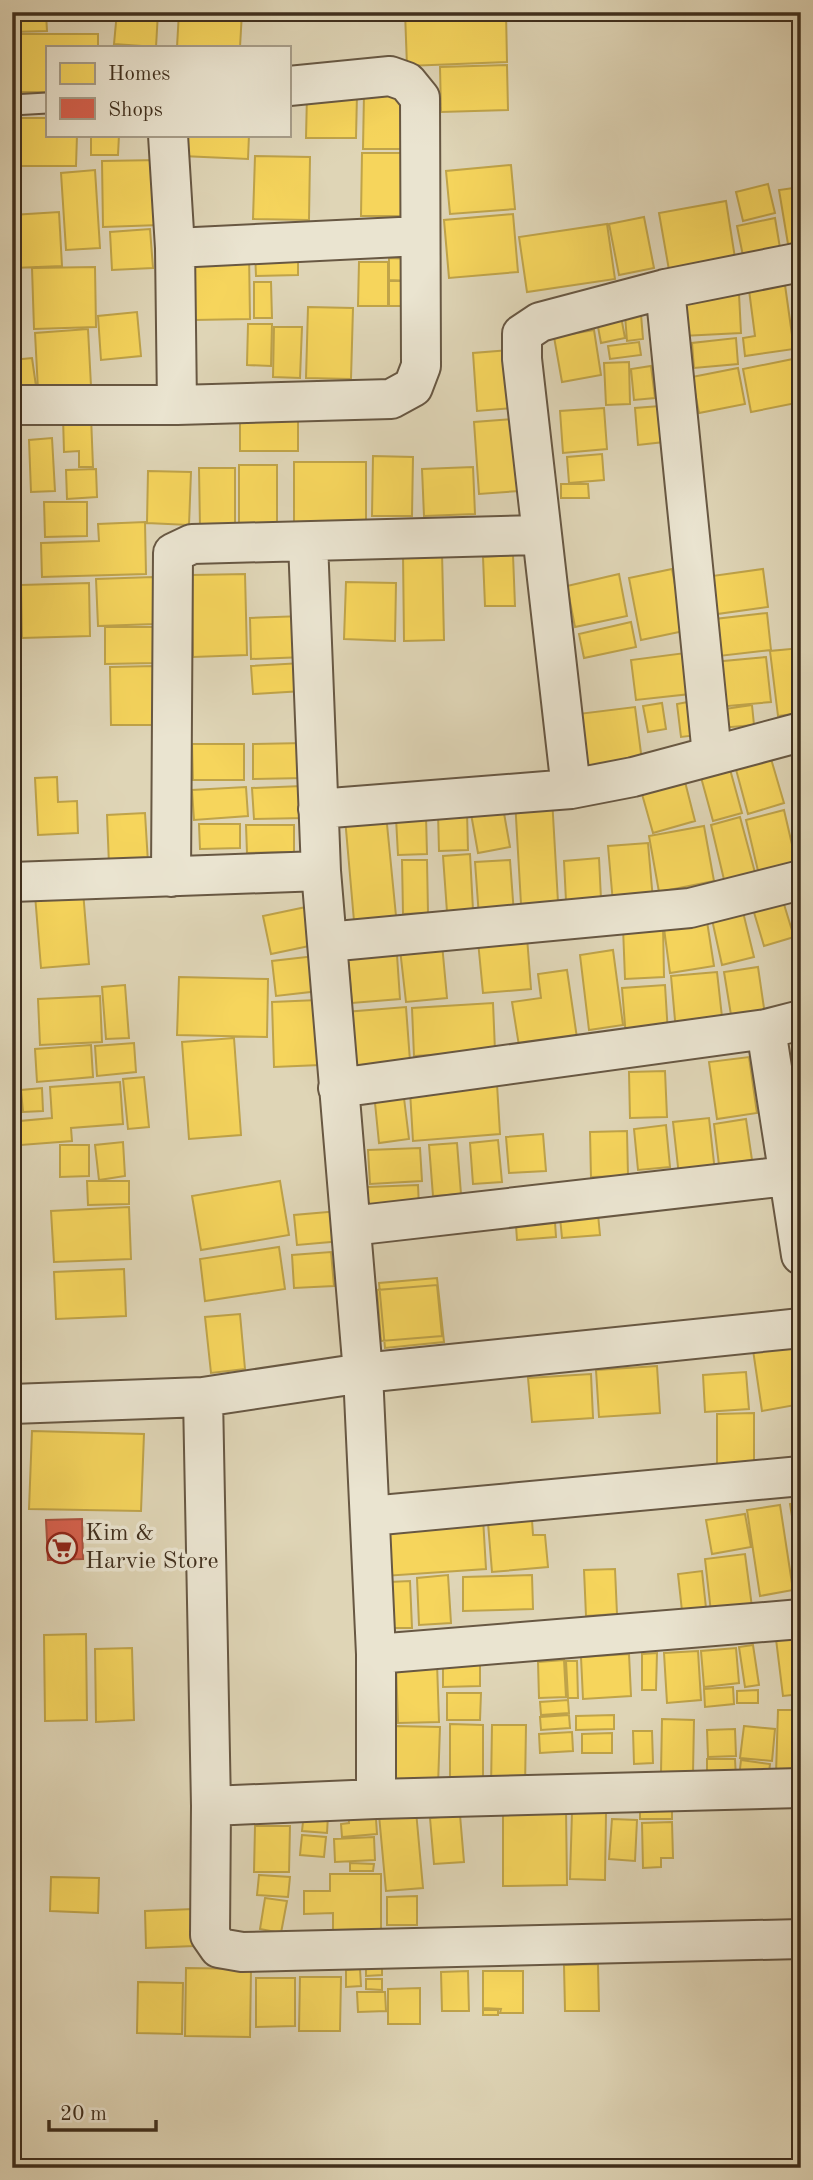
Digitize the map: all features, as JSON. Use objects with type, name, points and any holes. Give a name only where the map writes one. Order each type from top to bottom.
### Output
[{"type":"street","points":[[12,405],[177,405],[391,399],[413,387],[421,366],[420,98],[407,82],[390,76],[290,86]]},
{"type":"street","points":[[169,136],[175,247],[177,405]]},
{"type":"street","points":[[175,247],[420,236]]},
{"type":"street","points":[[571,789],[540,535],[522,359],[522,334],[540,322],[665,289],[800,270]]},
{"type":"street","points":[[665,289],[712,755]]},
{"type":"street","points":[[171,877],[173,553],[192,544],[540,535]]},
{"type":"street","points":[[308,542],[321,871],[363,1373],[376,1654],[376,1799]]},
{"type":"street","points":[[318,808],[571,789],[634,777],[801,733]]},
{"type":"street","points":[[12,883],[321,871]]},
{"type":"street","points":[[327,942],[690,908],[801,880]]},
{"type":"street","points":[[338,1088],[783,1025],[788,1176],[801,1255]]},
{"type":"street","points":[[351,1226],[788,1176]]},
{"type":"street","points":[[12,1404],[203,1397],[363,1373],[801,1328]]},
{"type":"street","points":[[203,1397],[211,1935],[219,1948],[242,1952],[801,1939]]},
{"type":"street","points":[[370,1516],[801,1476]]},
{"type":"street","points":[[376,1654],[801,1619]]},
{"type":"street","points":[[211,1806],[801,1787]]},
{"type":"lane","points":[[12,106],[46,103]]},
{"type":"building: Homes","points":[[51,12],[71,12],[71,15],[51,15]]},
{"type":"building: Homes","points":[[117,12],[158,12],[156,46],[114,44]]},
{"type":"building: Homes","points":[[179,12],[242,12],[240,46],[177,46]]},
{"type":"building: Homes","points":[[405,12],[506,12],[507,62],[407,66]]},
{"type":"building: Homes","points":[[46,13],[47,31],[13,32],[12,14]]},
{"type":"building: Homes","points":[[12,34],[98,34],[98,46],[46,46],[46,92],[12,92]]},
{"type":"building: Homes","points":[[507,65],[508,110],[441,112],[440,67]]},
{"type":"building: Homes","points":[[307,94],[357,94],[356,138],[306,138]]},
{"type":"building: Homes","points":[[364,94],[408,94],[408,149],[363,149]]},
{"type":"building: Homes","points":[[12,118],[46,118],[46,136],[77,136],[76,166],[12,166]]},
{"type":"building: Homes","points":[[91,136],[119,136],[118,155],[91,155]]},
{"type":"building: Homes","points":[[184,136],[249,136],[248,159],[182,156]]},
{"type":"building: Homes","points":[[362,153],[409,153],[410,216],[361,216]]},
{"type":"building: Homes","points":[[255,156],[310,157],[309,220],[253,219]]},
{"type":"building: Homes","points":[[159,160],[160,225],[103,227],[102,161]]},
{"type":"building: Homes","points":[[511,165],[515,209],[450,214],[446,171]]},
{"type":"building: Homes","points":[[95,170],[100,248],[66,250],[61,173]]},
{"type":"building: Homes","points":[[768,184],[775,213],[743,221],[736,192]]},
{"type":"building: Homes","points":[[801,187],[801,242],[788,244],[779,190]]},
{"type":"building: Homes","points":[[726,201],[735,258],[669,270],[659,213]]},
{"type":"building: Homes","points":[[59,212],[62,266],[14,268],[12,215]]},
{"type":"building: Homes","points":[[513,214],[518,272],[449,278],[444,220]]},
{"type":"building: Homes","points":[[644,217],[654,268],[619,275],[609,224]]},
{"type":"building: Homes","points":[[775,218],[780,248],[743,256],[737,226]]},
{"type":"building: Homes","points":[[607,224],[615,279],[527,292],[519,237]]},
{"type":"building: Homes","points":[[150,229],[153,268],[112,270],[110,232]]},
{"type":"building: Homes","points":[[298,250],[298,275],[256,276],[255,252]]},
{"type":"building: Homes","points":[[249,253],[250,319],[194,320],[193,254]]},
{"type":"building: Homes","points":[[389,258],[411,259],[411,281],[389,280]]},
{"type":"building: Homes","points":[[359,262],[388,262],[388,306],[358,306]]},
{"type":"building: Homes","points":[[95,267],[96,327],[34,329],[32,268]]},
{"type":"building: Homes","points":[[389,281],[411,281],[410,306],[389,306]]},
{"type":"building: Homes","points":[[254,282],[271,282],[272,318],[254,318]]},
{"type":"building: Homes","points":[[785,285],[794,349],[745,356],[743,338],[755,336],[749,290]]},
{"type":"building: Homes","points":[[739,294],[741,333],[682,336],[680,297]]},
{"type":"building: Homes","points":[[308,307],[353,308],[351,379],[306,378]]},
{"type":"building: Homes","points":[[620,311],[625,338],[601,343],[596,316]]},
{"type":"building: Homes","points":[[137,312],[141,356],[101,360],[98,316]]},
{"type":"building: Homes","points":[[641,314],[643,339],[627,341],[625,315]]},
{"type":"building: Homes","points":[[248,324],[272,324],[271,366],[247,365]]},
{"type":"building: Homes","points":[[274,327],[302,327],[300,378],[273,377]]},
{"type":"building: Homes","points":[[88,329],[91,386],[38,390],[35,333]]},
{"type":"building: Homes","points":[[594,330],[601,375],[562,382],[554,337]]},
{"type":"building: Homes","points":[[736,338],[738,364],[694,368],[692,343]]},
{"type":"building: Homes","points":[[639,342],[641,355],[610,359],[608,346]]},
{"type":"building: Homes","points":[[510,350],[514,408],[477,411],[473,353]]},
{"type":"building: Homes","points":[[32,358],[36,386],[12,389],[12,360]]},
{"type":"building: Homes","points":[[793,359],[801,402],[751,412],[743,369]]},
{"type":"building: Homes","points":[[629,362],[630,404],[606,405],[604,363]]},
{"type":"building: Homes","points":[[651,366],[655,398],[634,400],[631,369]]},
{"type":"building: Homes","points":[[738,368],[745,404],[699,413],[692,377]]},
{"type":"building: Homes","points":[[660,406],[664,442],[638,445],[635,408]]},
{"type":"building: Homes","points":[[604,408],[607,449],[563,453],[560,411]]},
{"type":"building: Homes","points":[[240,415],[298,415],[298,451],[240,451]]},
{"type":"building: Homes","points":[[91,416],[93,467],[79,467],[79,451],[64,452],[63,417]]},
{"type":"building: Homes","points":[[514,419],[519,491],[479,494],[474,422]]},
{"type":"building: Homes","points":[[52,438],[55,491],[31,492],[29,440]]},
{"type":"building: Homes","points":[[602,454],[604,480],[569,483],[567,457]]},
{"type":"building: Homes","points":[[373,456],[413,457],[412,516],[372,516]]},
{"type":"building: Homes","points":[[294,462],[366,462],[366,526],[294,526]]},
{"type":"building: Homes","points":[[239,465],[277,465],[277,526],[239,526]]},
{"type":"building: Homes","points":[[473,467],[475,514],[424,516],[422,469]]},
{"type":"building: Homes","points":[[199,468],[235,468],[235,526],[200,527]]},
{"type":"building: Homes","points":[[96,469],[97,497],[67,499],[66,470]]},
{"type":"building: Homes","points":[[148,471],[191,472],[189,525],[147,523]]},
{"type":"building: Homes","points":[[561,484],[588,484],[589,498],[561,498]]},
{"type":"building: Homes","points":[[44,502],[87,502],[87,536],[45,537]]},
{"type":"building: Homes","points":[[145,522],[146,574],[42,577],[41,543],[99,541],[98,524]]},
{"type":"building: Homes","points":[[442,552],[444,640],[404,641],[403,553]]},
{"type":"building: Homes","points":[[513,555],[515,606],[485,606],[483,557]]},
{"type":"building: Homes","points":[[672,569],[684,631],[641,640],[629,578]]},
{"type":"building: Homes","points":[[763,569],[768,607],[710,615],[705,577]]},
{"type":"building: Homes","points":[[245,574],[247,655],[193,657],[192,575]]},
{"type":"building: Homes","points":[[619,574],[627,616],[575,627],[567,586]]},
{"type":"building: Homes","points":[[153,577],[155,624],[98,626],[96,579]]},
{"type":"building: Homes","points":[[346,582],[396,583],[395,641],[344,639]]},
{"type":"building: Homes","points":[[89,583],[90,636],[22,638],[21,585]]},
{"type":"building: Homes","points":[[767,613],[771,650],[719,656],[715,619]]},
{"type":"building: Homes","points":[[303,616],[305,657],[251,659],[250,618]]},
{"type":"building: Homes","points":[[631,622],[636,647],[584,658],[579,634]]},
{"type":"building: Homes","points":[[105,627],[154,627],[154,663],[105,664]]},
{"type":"building: Homes","points":[[801,648],[801,713],[778,716],[770,651]]},
{"type":"building: Homes","points":[[685,653],[690,694],[636,700],[631,660]]},
{"type":"building: Homes","points":[[766,657],[771,702],[717,707],[713,662]]},
{"type":"building: Homes","points":[[302,663],[303,691],[253,694],[251,666]]},
{"type":"building: Homes","points":[[155,666],[156,725],[111,725],[110,667]]},
{"type":"building: Homes","points":[[693,701],[698,735],[681,737],[677,704]]},
{"type":"building: Homes","points":[[662,703],[666,729],[648,732],[643,706]]},
{"type":"building: Homes","points":[[752,705],[754,725],[720,728],[718,710]]},
{"type":"building: Homes","points":[[635,707],[642,761],[585,769],[578,714]]},
{"type":"building: Homes","points":[[305,743],[305,778],[253,779],[253,744]]},
{"type":"building: Homes","points":[[192,744],[244,744],[244,780],[193,780]]},
{"type":"building: Homes","points":[[769,752],[784,803],[748,814],[734,762]]},
{"type":"building: Homes","points":[[728,762],[742,813],[713,821],[699,770]]},
{"type":"building: Homes","points":[[683,774],[695,821],[653,833],[640,787]]},
{"type":"building: Homes","points":[[57,777],[58,802],[77,801],[78,833],[38,835],[35,778]]},
{"type":"building: Homes","points":[[302,786],[304,818],[254,819],[252,788]]},
{"type":"building: Homes","points":[[246,787],[248,816],[194,820],[192,790]]},
{"type":"building: Homes","points":[[552,798],[558,902],[521,904],[515,800]]},
{"type":"building: Homes","points":[[502,802],[510,847],[478,853],[470,808]]},
{"type":"building: Homes","points":[[784,810],[797,866],[759,875],[746,820]]},
{"type":"building: Homes","points":[[467,812],[468,850],[439,851],[438,813]]},
{"type":"building: Homes","points":[[145,813],[148,863],[109,865],[107,815]]},
{"type":"building: Homes","points":[[386,814],[396,916],[354,921],[345,818]]},
{"type":"building: Homes","points":[[426,816],[427,854],[398,855],[396,818]]},
{"type":"building: Homes","points":[[740,817],[757,880],[726,888],[711,825]]},
{"type":"building: Homes","points":[[199,824],[240,824],[240,848],[200,849]]},
{"type":"building: Homes","points":[[246,825],[294,825],[294,852],[247,853]]},
{"type":"building: Homes","points":[[704,826],[714,881],[659,892],[649,836]]},
{"type":"building: Homes","points":[[648,843],[653,900],[613,903],[608,846]]},
{"type":"building: Homes","points":[[470,854],[473,910],[447,912],[443,856]]},
{"type":"building: Homes","points":[[599,858],[601,899],[566,901],[564,861]]},
{"type":"building: Homes","points":[[402,860],[427,860],[428,913],[403,914]]},
{"type":"building: Homes","points":[[510,860],[514,914],[479,917],[475,862]]},
{"type":"building: Homes","points":[[83,891],[89,964],[41,968],[35,895]]},
{"type":"building: Homes","points":[[783,901],[794,937],[764,946],[753,909]]},
{"type":"building: Homes","points":[[306,907],[314,945],[271,954],[263,916]]},
{"type":"building: Homes","points":[[742,908],[754,957],[722,965],[711,915]]},
{"type":"building: Homes","points":[[706,915],[714,966],[670,973],[663,921]]},
{"type":"building: Homes","points":[[663,925],[664,977],[625,979],[623,927]]},
{"type":"building: Homes","points":[[527,937],[531,989],[483,993],[478,941]]},
{"type":"building: Homes","points":[[442,944],[447,998],[406,1002],[400,949]]},
{"type":"building: Homes","points":[[613,950],[623,1025],[589,1030],[580,955]]},
{"type":"building: Homes","points":[[397,955],[400,999],[352,1003],[348,959]]},
{"type":"building: Homes","points":[[315,956],[319,991],[276,996],[272,961]]},
{"type":"building: Homes","points":[[758,967],[765,1015],[732,1021],[724,972]]},
{"type":"building: Homes","points":[[567,970],[577,1038],[519,1046],[512,1002],[541,998],[538,974]]},
{"type":"building: Homes","points":[[717,972],[723,1026],[676,1031],[671,976]]},
{"type":"building: Homes","points":[[179,977],[268,979],[267,1037],[177,1035]]},
{"type":"building: Homes","points":[[125,985],[129,1038],[106,1039],[102,987]]},
{"type":"building: Homes","points":[[665,985],[668,1034],[626,1037],[622,988]]},
{"type":"building: Homes","points":[[100,996],[102,1042],[40,1045],[38,999]]},
{"type":"building: Homes","points":[[318,1000],[320,1065],[274,1067],[272,1002]]},
{"type":"building: Homes","points":[[493,1003],[495,1051],[414,1056],[412,1008]]},
{"type":"building: Homes","points":[[406,1007],[410,1061],[349,1066],[345,1012]]},
{"type":"building: Homes","points":[[234,1038],[241,1135],[189,1139],[182,1042]]},
{"type":"building: Homes","points":[[134,1043],[136,1072],[97,1076],[95,1046]]},
{"type":"building: Homes","points":[[91,1045],[93,1077],[37,1082],[35,1049]]},
{"type":"building: Homes","points":[[801,1054],[801,1065],[791,1067],[789,1057]]},
{"type":"building: Homes","points":[[749,1057],[757,1113],[717,1119],[709,1062]]},
{"type":"building: Homes","points":[[801,1067],[801,1091],[799,1091],[793,1069]]},
{"type":"building: Homes","points":[[665,1071],[667,1117],[630,1118],[629,1072]]},
{"type":"building: Homes","points":[[144,1077],[149,1127],[128,1129],[123,1079]]},
{"type":"building: Homes","points":[[120,1082],[123,1124],[71,1128],[72,1141],[21,1145],[20,1121],[52,1118],[50,1087]]},
{"type":"building: Homes","points":[[497,1084],[500,1134],[413,1141],[410,1091]]},
{"type":"building: Homes","points":[[42,1088],[43,1111],[23,1112],[21,1090]]},
{"type":"building: Homes","points":[[403,1090],[409,1139],[379,1143],[374,1093]]},
{"type":"building: Homes","points":[[709,1118],[715,1172],[679,1176],[673,1122]]},
{"type":"building: Homes","points":[[746,1119],[752,1160],[719,1165],[714,1124]]},
{"type":"building: Homes","points":[[666,1125],[670,1167],[638,1170],[634,1129]]},
{"type":"building: Homes","points":[[627,1131],[628,1176],[591,1177],[590,1132]]},
{"type":"building: Homes","points":[[543,1134],[546,1171],[509,1173],[506,1137]]},
{"type":"building: Homes","points":[[498,1140],[502,1182],[473,1184],[470,1143]]},
{"type":"building: Homes","points":[[123,1142],[125,1176],[99,1180],[95,1145]]},
{"type":"building: Homes","points":[[457,1143],[461,1194],[433,1196],[429,1145]]},
{"type":"building: Homes","points":[[60,1145],[89,1145],[89,1176],[60,1177]]},
{"type":"building: Homes","points":[[420,1148],[422,1181],[370,1184],[368,1150]]},
{"type":"building: Homes","points":[[87,1181],[129,1181],[129,1204],[88,1205]]},
{"type":"building: Homes","points":[[280,1181],[289,1235],[201,1250],[192,1196]]},
{"type":"building: Homes","points":[[418,1185],[419,1207],[368,1209],[367,1187]]},
{"type":"building: Homes","points":[[597,1204],[600,1235],[562,1238],[559,1207]]},
{"type":"building: Homes","points":[[129,1207],[131,1259],[54,1262],[51,1211]]},
{"type":"building: Homes","points":[[554,1207],[556,1237],[517,1240],[515,1211]]},
{"type":"building: Homes","points":[[339,1211],[342,1241],[297,1245],[294,1215]]},
{"type":"building: Homes","points":[[279,1247],[285,1289],[205,1301],[200,1259]]},
{"type":"building: Homes","points":[[331,1252],[334,1286],[294,1288],[292,1255]]},
{"type":"building: Homes","points":[[124,1269],[126,1316],[56,1319],[54,1272]]},
{"type":"building: Homes","points":[[437,1278],[444,1342],[385,1348],[379,1283]]},
{"type":"building: Homes","points":[[437,1285],[442,1336],[381,1341],[377,1290]]},
{"type":"building: Homes","points":[[240,1314],[245,1369],[211,1373],[205,1317]]},
{"type":"building: Homes","points":[[801,1342],[801,1404],[762,1411],[753,1350]]},
{"type":"building: Homes","points":[[657,1366],[660,1413],[599,1417],[596,1370]]},
{"type":"building: Homes","points":[[746,1372],[749,1409],[705,1412],[703,1375]]},
{"type":"building: Homes","points":[[591,1374],[593,1418],[532,1422],[528,1378]]},
{"type":"building: Homes","points":[[754,1413],[754,1467],[717,1467],[717,1414]]},
{"type":"building: Homes","points":[[32,1431],[144,1434],[141,1511],[29,1509]]},
{"type":"building: Homes","points":[[801,1502],[801,1541],[796,1541],[790,1504]]},
{"type":"building: Homes","points":[[780,1505],[793,1590],[760,1596],[747,1510]]},
{"type":"building: Homes","points":[[745,1514],[751,1547],[712,1554],[706,1520]]},
{"type":"building: Homes","points":[[483,1518],[486,1569],[384,1576],[382,1525]]},
{"type":"building: Homes","points":[[532,1520],[533,1535],[545,1535],[548,1567],[492,1572],[488,1523]]},
{"type":"building: Homes","points":[[745,1554],[752,1607],[711,1612],[705,1559]]},
{"type":"building: Homes","points":[[615,1569],[617,1614],[586,1616],[584,1570]]},
{"type":"building: Homes","points":[[702,1571],[706,1608],[682,1611],[678,1574]]},
{"type":"building: Homes","points":[[448,1575],[451,1623],[419,1625],[417,1578]]},
{"type":"building: Homes","points":[[532,1575],[533,1609],[463,1611],[463,1577]]},
{"type":"building: Homes","points":[[410,1581],[412,1628],[391,1628],[389,1582]]},
{"type":"building: Homes","points":[[86,1634],[87,1720],[45,1721],[44,1635]]},
{"type":"building: Homes","points":[[801,1636],[801,1694],[783,1696],[776,1639]]},
{"type":"building: Homes","points":[[753,1645],[759,1685],[745,1687],[739,1647]]},
{"type":"building: Homes","points":[[132,1648],[134,1720],[96,1722],[95,1649]]},
{"type":"building: Homes","points":[[736,1648],[739,1683],[704,1687],[701,1651]]},
{"type":"building: Homes","points":[[698,1651],[701,1700],[667,1703],[664,1653]]},
{"type":"building: Homes","points":[[657,1653],[656,1690],[642,1690],[642,1654]]},
{"type":"building: Homes","points":[[629,1654],[631,1696],[583,1699],[581,1657]]},
{"type":"building: Homes","points":[[564,1660],[566,1697],[539,1698],[538,1662]]},
{"type":"building: Homes","points":[[480,1661],[480,1686],[443,1687],[443,1662]]},
{"type":"building: Homes","points":[[566,1661],[577,1661],[578,1698],[568,1698]]},
{"type":"building: Homes","points":[[437,1663],[439,1722],[398,1723],[396,1664]]},
{"type":"building: Homes","points":[[733,1687],[734,1704],[705,1707],[704,1689]]},
{"type":"building: Homes","points":[[758,1690],[758,1703],[737,1703],[737,1691]]},
{"type":"building: Homes","points":[[447,1693],[481,1693],[480,1720],[447,1720]]},
{"type":"building: Homes","points":[[568,1700],[569,1713],[541,1715],[540,1702]]},
{"type":"building: Homes","points":[[778,1710],[801,1710],[801,1775],[776,1774]]},
{"type":"building: Homes","points":[[569,1715],[570,1728],[541,1730],[540,1717]]},
{"type":"building: Homes","points":[[614,1715],[614,1729],[576,1730],[576,1716]]},
{"type":"building: Homes","points":[[662,1719],[694,1720],[693,1774],[661,1773]]},
{"type":"building: Homes","points":[[450,1724],[483,1725],[483,1783],[450,1783]]},
{"type":"building: Homes","points":[[492,1725],[526,1725],[525,1789],[491,1789]]},
{"type":"building: Homes","points":[[394,1726],[440,1727],[438,1786],[392,1785]]},
{"type":"building: Homes","points":[[744,1726],[775,1729],[772,1761],[740,1758]]},
{"type":"building: Homes","points":[[735,1729],[736,1756],[708,1757],[707,1730]]},
{"type":"building: Homes","points":[[633,1731],[652,1731],[653,1763],[634,1764]]},
{"type":"building: Homes","points":[[572,1732],[573,1751],[540,1753],[539,1734]]},
{"type":"building: Homes","points":[[612,1733],[612,1753],[582,1753],[582,1734]]},
{"type":"building: Homes","points":[[707,1759],[735,1759],[736,1778],[707,1778]]},
{"type":"building: Homes","points":[[741,1760],[770,1764],[768,1781],[739,1778]]},
{"type":"building: Homes","points":[[375,1804],[377,1834],[342,1837],[341,1824],[349,1823],[348,1806]]},
{"type":"building: Homes","points":[[672,1804],[672,1819],[640,1819],[640,1805]]},
{"type":"building: Homes","points":[[566,1809],[567,1885],[503,1886],[503,1810]]},
{"type":"building: Homes","points":[[416,1811],[423,1888],[386,1891],[379,1815]]},
{"type":"building: Homes","points":[[572,1812],[606,1813],[605,1880],[570,1879]]},
{"type":"building: Homes","points":[[304,1813],[328,1815],[327,1833],[302,1831]]},
{"type":"building: Homes","points":[[460,1815],[464,1862],[434,1864],[430,1818]]},
{"type":"building: Homes","points":[[612,1819],[637,1820],[635,1861],[609,1859]]},
{"type":"building: Homes","points":[[672,1822],[673,1858],[661,1858],[661,1867],[643,1868],[642,1823]]},
{"type":"building: Homes","points":[[255,1826],[290,1826],[289,1872],[254,1872]]},
{"type":"building: Homes","points":[[302,1835],[326,1837],[324,1857],[300,1855]]},
{"type":"building: Homes","points":[[374,1837],[375,1860],[335,1862],[334,1839]]},
{"type":"building: Homes","points":[[801,1862],[801,1899],[799,1899]]},
{"type":"building: Homes","points":[[350,1863],[374,1864],[373,1871],[350,1871]]},
{"type":"building: Homes","points":[[330,1874],[381,1874],[381,1929],[333,1930],[333,1913],[304,1914],[304,1891],[330,1891]]},
{"type":"building: Homes","points":[[259,1875],[290,1877],[288,1897],[257,1895]]},
{"type":"building: Homes","points":[[51,1877],[99,1878],[98,1913],[50,1911]]},
{"type":"building: Homes","points":[[417,1896],[417,1925],[387,1925],[387,1897]]},
{"type":"building: Homes","points":[[265,1898],[287,1901],[281,1933],[260,1929]]},
{"type":"building: Homes","points":[[193,1909],[194,1946],[146,1948],[145,1911]]},
{"type":"building: Homes","points":[[366,1963],[382,1963],[382,1975],[366,1976]]},
{"type":"building: Homes","points":[[598,1964],[599,2011],[565,2011],[564,1965]]},
{"type":"building: Homes","points":[[186,1968],[251,1969],[250,2037],[185,2036]]},
{"type":"building: Homes","points":[[360,1969],[361,1986],[346,1987],[346,1970]]},
{"type":"building: Homes","points":[[468,1971],[469,2011],[442,2011],[441,1972]]},
{"type":"building: Homes","points":[[483,1971],[523,1971],[523,2013],[500,2013],[501,2009],[483,2008]]},
{"type":"building: Homes","points":[[300,1977],[341,1977],[340,2031],[299,2031]]},
{"type":"building: Homes","points":[[256,1978],[295,1978],[295,2026],[256,2027]]},
{"type":"building: Homes","points":[[366,1979],[382,1979],[382,1990],[366,1989]]},
{"type":"building: Homes","points":[[138,1982],[183,1983],[182,2034],[137,2033]]},
{"type":"building: Homes","points":[[420,1988],[420,2024],[388,2024],[388,1989]]},
{"type":"building: Homes","points":[[357,1992],[385,1992],[386,2011],[358,2012]]},
{"type":"building: Homes","points":[[483,2010],[498,2010],[498,2015],[483,2015]]},
{"type":"building: Shops","points":[[82,1519],[83,1559],[48,1560],[46,1520]]},
{"type":"place","name":"Kim & Harvie Store","points":[[62,1548]]}]
